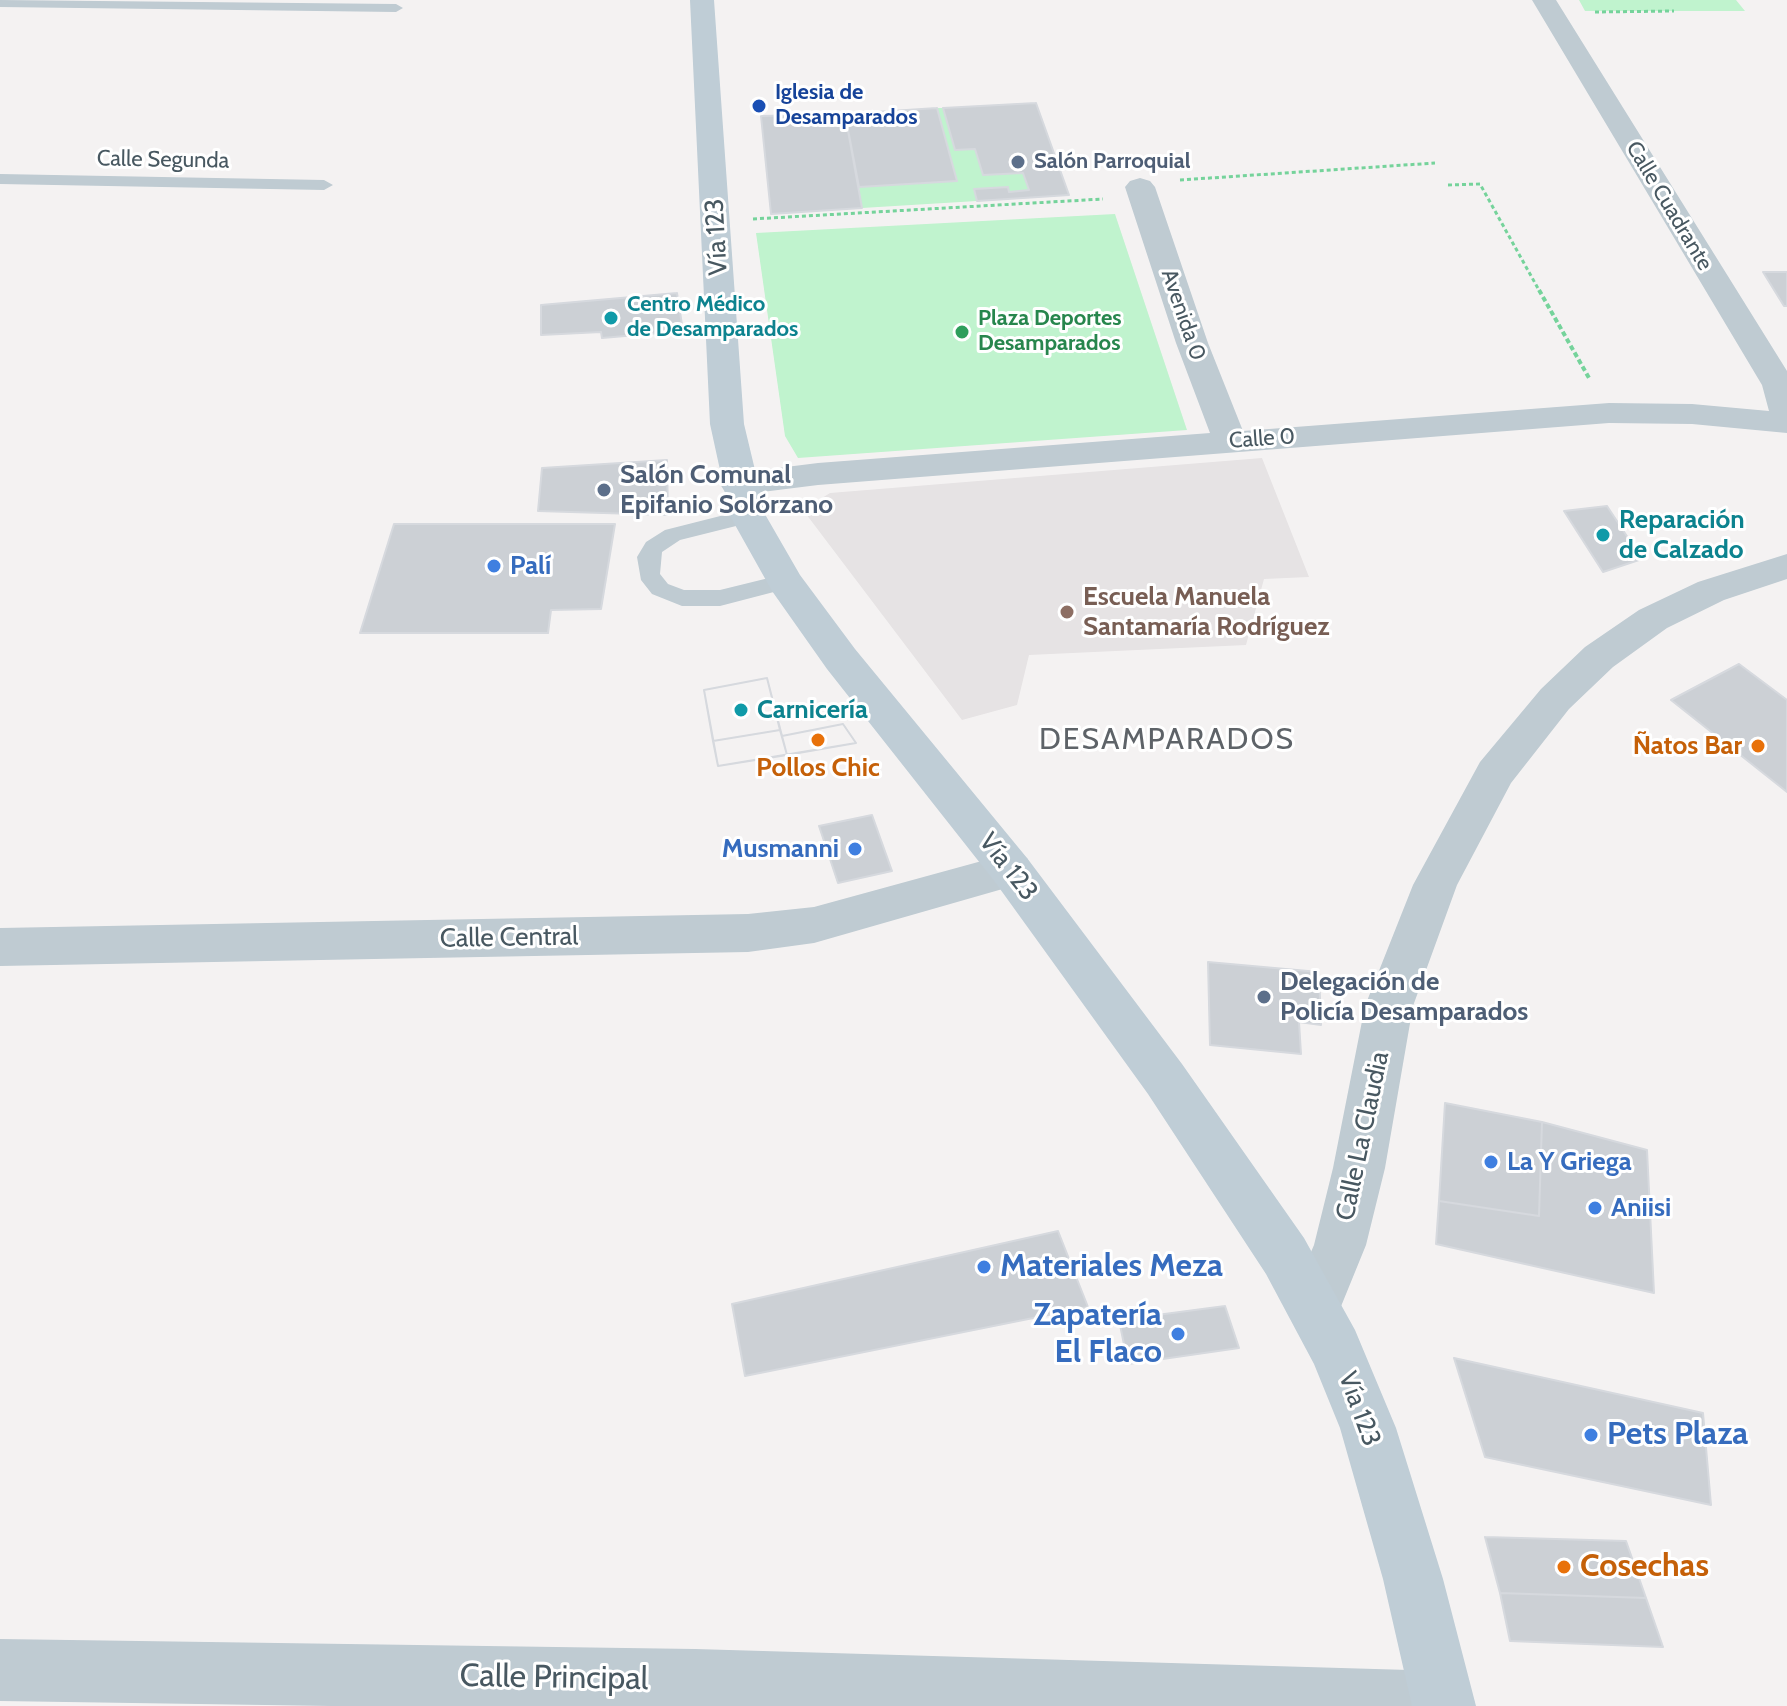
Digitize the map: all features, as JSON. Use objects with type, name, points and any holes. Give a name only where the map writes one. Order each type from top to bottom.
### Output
[{"type":"main road","name":"Vía 123","points":[[702,0],[727,424],[743,500],[785,582],[841,659],[1011,870],[1226,1165],[1285,1256],[1336,1349],[1368,1428],[1413,1579],[1444,1704]]},
{"type":"street","name":"Calle Cuadrante","points":[[1544,0],[1779,385],[1787,415]]},
{"type":"street","name":"Avenida 0","points":[[1142,192],[1192,343],[1230,441]]},
{"type":"street","name":"Calle 0","points":[[743,500],[1230,441],[1609,413],[1692,414],[1787,423]]},
{"type":"street","name":"Calle La Claudia","points":[[1314,1308],[1340,1245],[1359,1168],[1389,1006],[1435,885],[1495,773],[1555,699],[1599,657],[1653,619],[1711,591],[1787,566]]},
{"type":"street","name":"Calle Central","points":[[0,947],[748,933],[814,925],[1011,870]]},
{"type":"street","name":"Calle Principal","points":[[0,1670],[695,1680],[1444,1704]]},
{"type":"lane","points":[[0,3],[396,8]]},
{"type":"lane","name":"Calle Segunda","points":[[0,179],[324,185]]},
{"type":"lane","points":[[743,500],[654,547],[648,557],[649,575],[660,589],[682,598],[720,598],[785,582]]},
{"type":"path","points":[[1595,12],[1674,11]]},
{"type":"path","points":[[716,221],[1142,192],[1157,182],[1435,163]]},
{"type":"path","points":[[1448,185],[1480,184],[1609,413]]},
{"type":"shaded area","name":"Escuela Manuela Santamaría Rodríguez","points":[[1262,458],[1309,577],[1264,579],[1246,645],[1029,655],[1017,705],[962,720],[803,510],[830,493]]},
{"type":"green space","points":[[1579,0],[1736,0],[1745,11],[1585,11]]},
{"type":"green space","points":[[937,108],[943,108],[955,150],[975,149],[983,175],[1023,173],[1029,190],[1009,192],[1007,187],[975,189],[977,201],[862,208],[859,187],[956,181]]},
{"type":"green space","name":"Plaza Deportes Desamparados","points":[[1115,214],[1187,430],[798,458],[785,436],[756,233]]},
{"type":"building","name":"Salón Parroquial","points":[[1036,103],[1069,195],[977,201],[974,189],[1008,187],[1009,192],[1029,190],[1023,173],[983,175],[975,149],[955,150],[943,108]]},
{"type":"building","points":[[937,108],[957,181],[859,187],[845,114]]},
{"type":"building","points":[[845,114],[862,208],[771,214],[761,116]]},
{"type":"building","points":[[1763,272],[1787,272],[1787,306],[1784,306]]},
{"type":"building","name":"Centro Médico de Desamparados","points":[[677,293],[683,331],[602,338],[601,332],[541,335],[541,305]]},
{"type":"building","name":"Salón Comunal Epifanio Solórzano","points":[[667,460],[668,515],[538,511],[542,468]]},
{"type":"building","name":"Reparación de Calzado","points":[[1607,506],[1642,559],[1603,572],[1564,511]]},
{"type":"building","name":"Palí","points":[[394,524],[615,524],[601,609],[551,610],[548,633],[360,633]]},
{"type":"building","name":"Ñatos Bar","points":[[1739,664],[1787,700],[1787,792],[1671,700]]},
{"type":"building","points":[[767,678],[782,736],[843,724],[856,743],[718,766],[704,690]]},
{"type":"building","name":"Carnicería","points":[[767,678],[780,730],[713,741],[704,690]]},
{"type":"building","name":"Pollos Chic","points":[[843,724],[856,743],[787,755],[782,736]]},
{"type":"building","points":[[780,730],[787,755],[718,766],[713,741]]},
{"type":"building","name":"Musmanni","points":[[872,815],[892,871],[838,883],[819,826]]},
{"type":"building","name":"Delegación de Policía Desamparados","points":[[1208,962],[1319,972],[1321,1025],[1299,1022],[1301,1054],[1210,1045]]},
{"type":"building","name":"La Y Griega","points":[[1445,1103],[1542,1122],[1539,1216],[1439,1201]]},
{"type":"building","name":"Aniisi","points":[[1542,1122],[1647,1150],[1654,1293],[1436,1244],[1439,1201],[1539,1216]]},
{"type":"building","name":"Materiales Meza","points":[[1058,1231],[1088,1307],[745,1376],[732,1304]]},
{"type":"building","name":"Zapatería El Flaco","points":[[1225,1306],[1239,1348],[1128,1364],[1119,1320]]},
{"type":"building","name":"Pets Plaza","points":[[1454,1358],[1703,1413],[1711,1505],[1485,1457]]},
{"type":"building","name":"Cosechas","points":[[1485,1537],[1626,1541],[1646,1598],[1500,1593]]},
{"type":"building","points":[[1500,1593],[1646,1598],[1663,1647],[1510,1641]]},
{"type":"place","name":"Iglesia de Desamparados","points":[[759,106]]},
{"type":"place","name":"Salón Parroquial","points":[[1018,162]]},
{"type":"place","name":"Centro Médico de Desamparados","points":[[611,318]]},
{"type":"place","name":"Plaza Deportes Desamparados","points":[[962,332]]},
{"type":"place","name":"Salón Comunal Epifanio Solórzano","points":[[604,490]]},
{"type":"place","name":"Reparación de Calzado","points":[[1603,535]]},
{"type":"place","name":"Palí","points":[[494,566]]},
{"type":"place","name":"Escuela Manuela Santamaría Rodríguez","points":[[1067,612]]},
{"type":"place","name":"Carnicería","points":[[741,710]]},
{"type":"place","name":"Pollos Chic","points":[[818,740]]},
{"type":"place","name":"Ñatos Bar","points":[[1758,746]]},
{"type":"place","name":"Musmanni","points":[[855,849]]},
{"type":"place","name":"Delegación de Policía Desamparados","points":[[1264,997]]},
{"type":"place","name":"La Y Griega","points":[[1491,1162]]},
{"type":"place","name":"Aniisi","points":[[1595,1208]]},
{"type":"place","name":"Materiales Meza","points":[[984,1267]]},
{"type":"place","name":"Zapatería El Flaco","points":[[1178,1334]]},
{"type":"place","name":"Pets Plaza","points":[[1591,1435]]},
{"type":"place","name":"Cosechas","points":[[1564,1567]]},
{"type":"district","name":"DESAMPARADOS","points":[[1167,740]]}]
